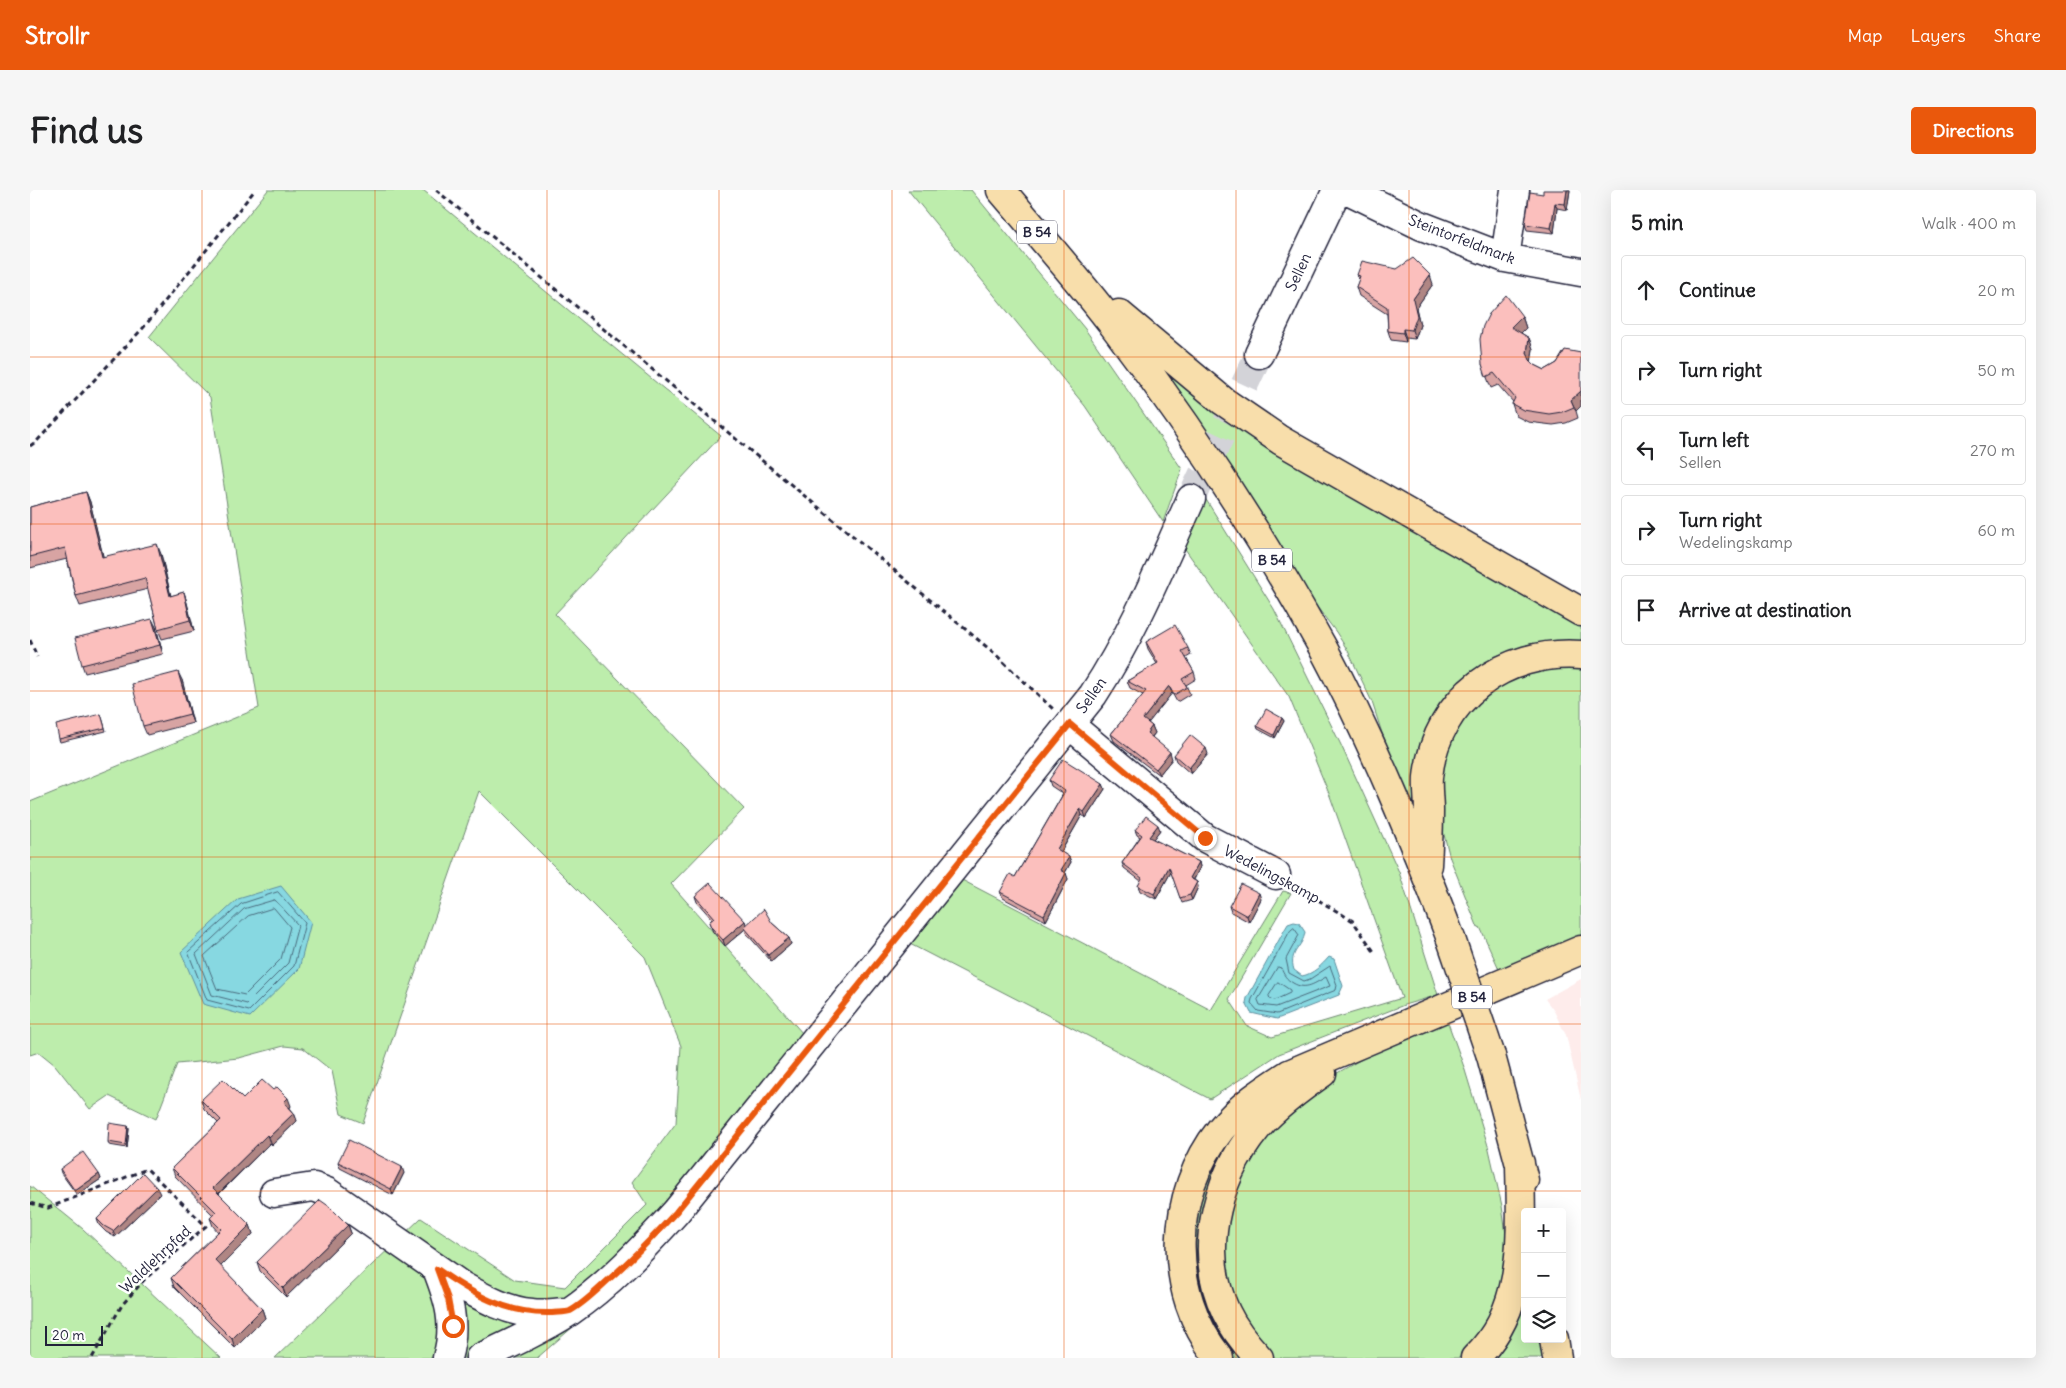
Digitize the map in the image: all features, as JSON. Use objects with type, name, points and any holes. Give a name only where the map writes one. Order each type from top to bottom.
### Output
[{"type":"highway","name":"B 54","points":[[1001,190],[1072,273],[1117,330],[1194,436],[1296,601],[1347,694],[1375,753],[1427,874],[1452,939],[1491,1056],[1530,1208]]},
{"type":"highway","points":[[1072,273],[1199,382],[1280,440],[1581,612]]},
{"type":"highway","points":[[1427,874],[1429,770],[1436,742],[1454,709],[1476,686],[1510,665],[1550,654],[1581,655]]},
{"type":"highway","points":[[1219,1358],[1194,1316],[1189,1302],[1182,1268],[1182,1222],[1188,1192],[1198,1166],[1222,1129],[1254,1097],[1289,1074],[1581,950]]},
{"type":"highway","points":[[1259,1358],[1232,1324],[1216,1285],[1212,1256],[1212,1231],[1224,1186],[1244,1146],[1266,1119],[1298,1090],[1367,1042]]},
{"type":"highway","points":[[1475,1358],[1489,1342],[1505,1315],[1517,1278],[1521,1226],[1520,1163]]},
{"type":"highway","points":[[1555,1343],[1557,1358]]},
{"type":"street","name":"Sellen","points":[[1259,354],[1337,190]]},
{"type":"street","name":"Steintorfeldmark","points":[[1348,190],[1422,226],[1505,258],[1581,272]]},
{"type":"street","points":[[1505,258],[1515,190]]},
{"type":"street","name":"Sellen","points":[[480,1358],[540,1329],[569,1312],[595,1292],[637,1254],[676,1212],[1070,724],[1112,665],[1129,634],[1191,499]]},
{"type":"street","name":"Wedelingskamp","points":[[1070,724],[1205,838],[1276,875]]},
{"type":"street","points":[[274,1193],[314,1187],[327,1192],[462,1286],[482,1297],[518,1311],[534,1314],[569,1312]]},
{"type":"street","points":[[437,1269],[448,1299],[453,1326],[448,1358]]},
{"type":"path","points":[[30,446],[37,442],[144,327],[255,190]]},
{"type":"path","points":[[436,190],[994,653],[1070,724]]},
{"type":"path","points":[[30,640],[37,657]]},
{"type":"path","name":"Wedelingskamp","points":[[1276,875],[1318,898],[1353,922],[1376,953]]},
{"type":"path","name":"Waldlehrpfad","points":[[30,1203],[48,1208],[147,1170],[206,1226],[144,1280],[122,1305],[92,1358]]},
{"type":"shaded area","points":[[1581,979],[1581,1100],[1566,1035],[1554,1011],[1545,999]]},
{"type":"green space","points":[[268,190],[423,190],[721,436],[555,614],[744,809],[671,884],[803,1034],[658,1210],[572,1302],[581,1320],[537,1358],[275,1358],[421,1218],[515,1280],[565,1287],[647,1205],[632,1182],[676,1123],[681,1046],[645,957],[479,791],[363,1123],[341,1114],[332,1071],[303,1048],[284,1046],[239,1058],[177,1064],[156,1119],[109,1096],[90,1109],[55,1065],[39,1052],[30,1055],[30,802],[259,708],[210,397],[149,337]]},
{"type":"green space","points":[[908,190],[971,190],[1085,329],[1182,469],[1163,522],[1085,406]]},
{"type":"green space","points":[[1155,358],[1581,622],[1581,646],[1482,672],[1419,804],[1413,807],[1382,733],[1372,702],[1348,651],[1308,595]]},
{"type":"green space","points":[[1205,498],[1274,609],[1341,745],[1399,872],[1438,995],[1404,1005],[1279,1054],[1210,1099],[906,942],[962,880],[1211,1010],[1283,891],[1291,893],[1229,999],[1247,1026],[1272,1037],[1402,998],[1330,796],[1289,697],[1183,546]]},
{"type":"green space","points":[[1581,665],[1581,937],[1500,971],[1480,927],[1478,928],[1450,858],[1440,819],[1443,751],[1472,703],[1513,675]]},
{"type":"green space","points":[[1447,1020],[1464,1067],[1489,1149],[1502,1206],[1507,1242],[1506,1273],[1486,1326],[1459,1358],[1274,1358],[1245,1325],[1225,1272],[1225,1214],[1260,1139],[1332,1076],[1374,1052]]},
{"type":"green space","points":[[1249,1111],[1219,1173],[1230,1340],[1246,1358],[1233,1358],[1224,1346],[1200,1298],[1191,1240],[1203,1181]]},
{"type":"green space","points":[[30,1186],[83,1229],[221,1358],[30,1358]]},
{"type":"green space","points":[[1521,1290],[1521,1343],[1541,1343],[1543,1358],[1485,1358]]},
{"type":"water","points":[[281,886],[311,922],[299,969],[250,1017],[203,1004],[181,952],[238,899]]},
{"type":"water","points":[[1299,923],[1305,932],[1302,942],[1294,954],[1294,970],[1302,976],[1306,975],[1317,969],[1329,957],[1334,959],[1343,986],[1339,995],[1277,1019],[1251,1013],[1246,1003],[1247,998],[1288,924]]},
{"type":"building","points":[[1543,190],[1567,190],[1565,204],[1555,203],[1551,228],[1525,224],[1530,192],[1543,194]]},
{"type":"building","points":[[1413,258],[1430,275],[1413,299],[1417,316],[1412,330],[1403,329],[1403,333],[1388,331],[1387,307],[1356,287],[1360,276],[1357,275],[1362,261],[1397,269]]},
{"type":"building","points":[[1506,295],[1522,316],[1511,327],[1529,338],[1527,353],[1535,365],[1545,370],[1557,363],[1565,350],[1581,353],[1581,391],[1571,400],[1574,407],[1562,412],[1549,414],[1523,410],[1512,404],[1515,398],[1494,373],[1486,377],[1482,364],[1480,339],[1483,326],[1489,314]]},
{"type":"building","points":[[86,492],[102,557],[157,544],[170,596],[184,592],[190,620],[158,629],[145,578],[76,596],[65,548],[30,557],[30,507]]},
{"type":"building","points":[[152,619],[160,645],[82,665],[75,638]]},
{"type":"building","points":[[1175,625],[1188,648],[1182,651],[1194,672],[1182,679],[1187,687],[1174,695],[1169,686],[1143,719],[1152,726],[1147,733],[1170,752],[1156,769],[1111,734],[1146,691],[1127,681],[1158,663],[1146,642]]},
{"type":"building","points":[[178,672],[190,714],[143,726],[132,684]]},
{"type":"building","points":[[1266,709],[1282,718],[1274,735],[1257,726]]},
{"type":"building","points":[[101,714],[105,728],[59,739],[56,725]]},
{"type":"building","points":[[1190,735],[1206,748],[1189,768],[1174,755]]},
{"type":"building","points":[[1063,759],[1103,784],[1084,812],[1080,809],[1057,849],[1069,857],[1061,870],[1066,873],[1044,915],[1000,892],[1010,874],[1015,877],[1065,791],[1049,780]]},
{"type":"building","points":[[1146,816],[1158,825],[1149,837],[1199,862],[1190,878],[1197,882],[1190,895],[1180,898],[1169,867],[1154,894],[1138,886],[1142,878],[1122,863],[1142,835],[1135,830]]},
{"type":"building","points":[[710,883],[745,921],[723,940],[711,927],[709,922],[714,918],[695,896]]},
{"type":"building","points":[[1241,884],[1259,893],[1247,916],[1229,906]]},
{"type":"building","points":[[764,909],[772,923],[789,938],[768,955],[744,927]]},
{"type":"building","points":[[223,1079],[243,1099],[262,1080],[273,1090],[277,1087],[288,1098],[284,1102],[294,1113],[269,1137],[267,1135],[213,1188],[250,1225],[215,1260],[262,1309],[232,1339],[171,1278],[221,1229],[210,1218],[216,1212],[172,1168],[221,1120],[201,1100]]},
{"type":"building","points":[[109,1123],[128,1126],[126,1145],[108,1142]]},
{"type":"building","points":[[349,1140],[402,1167],[391,1189],[338,1162]]},
{"type":"building","points":[[83,1152],[99,1174],[75,1191],[60,1169]]},
{"type":"building","points":[[143,1173],[157,1188],[113,1231],[104,1226],[97,1219]]},
{"type":"building","points":[[320,1200],[348,1225],[283,1288],[257,1262]]},
{"type":"tunnel","points":[[1191,499],[1259,354]]},
{"type":"route","points":[[453,1326],[448,1299],[437,1269],[482,1297],[518,1311],[534,1314],[569,1312],[595,1292],[637,1254],[676,1212],[1070,724],[1205,838]]}]
